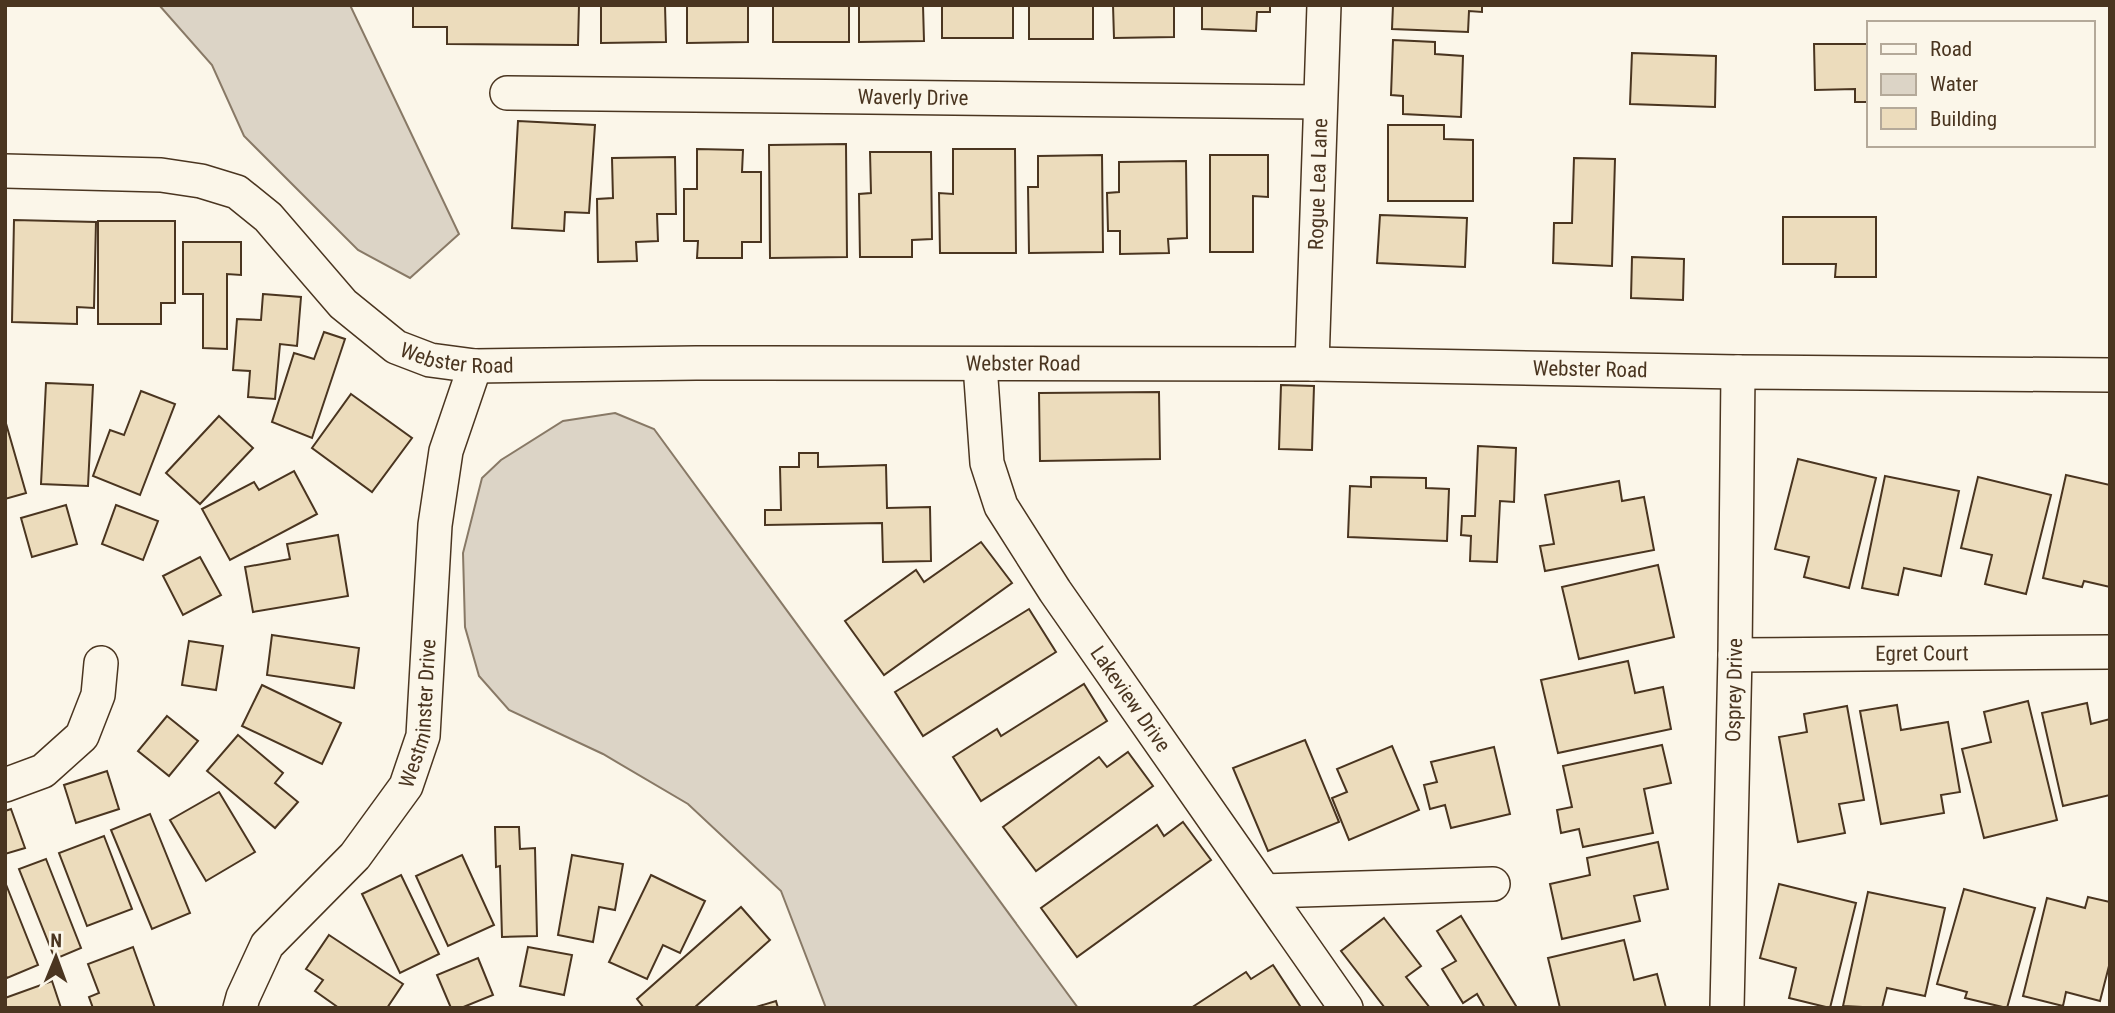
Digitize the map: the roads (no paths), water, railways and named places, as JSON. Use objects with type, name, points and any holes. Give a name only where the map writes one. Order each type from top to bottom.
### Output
[{"type":"street","name":"Rogue Lea Lane","points":[[1312,364],[1324,5]]},
{"type":"street","name":"Waverly Drive","points":[[507,93],[1320,102]]},
{"type":"street","name":"Webster Road","points":[[5,171],[161,176],[201,181],[237,192],[268,217],[343,304],[396,347],[430,360],[475,366],[696,363],[1312,364],[1738,372],[2110,375]]},
{"type":"street","name":"Lakeview Drive","points":[[980,365],[987,463],[1001,506],[1055,591],[1346,1008]]},
{"type":"street","name":"Westminster Drive","points":[[240,1008],[267,945],[355,856],[406,786],[423,736],[435,525],[446,451],[475,366]]},
{"type":"street","name":"Osprey Drive","points":[[1727,1008],[1738,372]]},
{"type":"street","name":"Egret Court","points":[[1735,655],[2110,652]]},
{"type":"street","points":[[5,785],[43,771],[82,736],[98,695],[101,663]]},
{"type":"street","points":[[1266,891],[1493,884]]},
{"type":"water","points":[[159,5],[350,5],[459,234],[410,278],[358,250],[244,136],[212,65]]},
{"type":"water","points":[[615,413],[654,429],[1078,1008],[826,1008],[781,891],[688,804],[603,754],[509,710],[479,676],[465,627],[463,553],[482,478],[501,460],[563,421]]}]
